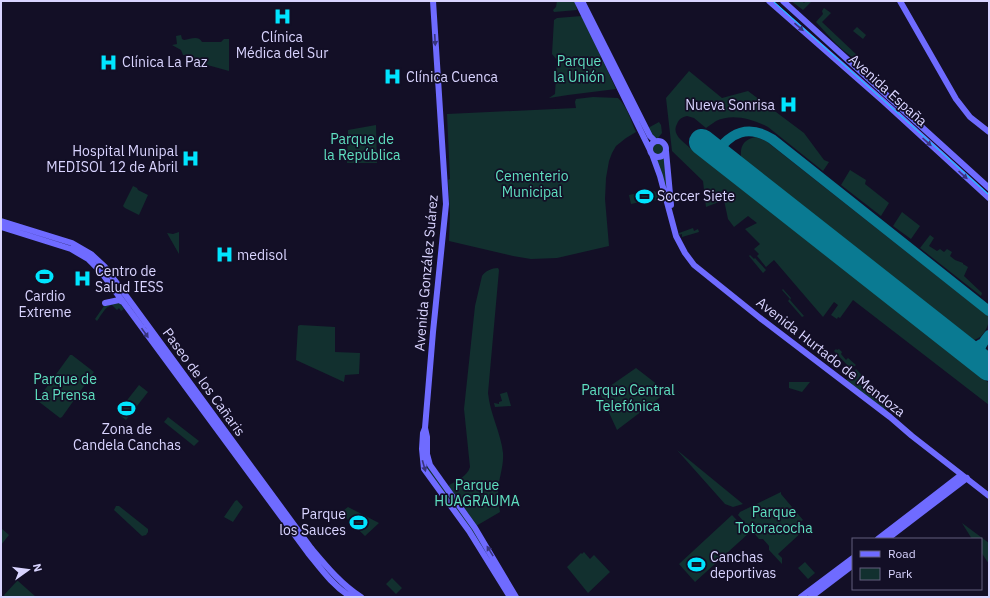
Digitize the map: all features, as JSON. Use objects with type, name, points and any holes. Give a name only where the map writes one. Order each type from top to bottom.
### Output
[{"type":"main road","name":"Avenida González Suárez","points":[[433,1],[446,204],[425,428],[423,432],[422,449],[424,469],[470,531],[510,597]]},
{"type":"main road","name":"Avenida Hurtado de Mendoza","points":[[577,1],[651,152],[660,176],[676,236],[685,254],[699,269],[760,318],[890,417],[989,496]]},
{"type":"main road","points":[[582,1],[650,138],[664,143],[666,151],[660,157],[651,152],[651,145],[655,141]]},
{"type":"main road","name":"Avenida España","points":[[769,1],[877,96],[989,198]]},
{"type":"main road","name":"Avenida España","points":[[783,1],[989,188]]},
{"type":"main road","points":[[900,1],[957,98],[970,117],[989,132]]},
{"type":"main road","points":[[904,1],[957,98],[972,114],[989,127]]},
{"type":"main road","name":"Avenida Hurtado de Mendoza","points":[[666,151],[673,225]]},
{"type":"main road","name":"Paseo de los Cañaris","points":[[1,221],[72,243],[92,254],[105,267],[311,548],[331,572],[349,590],[361,597]]},
{"type":"main road","name":"Paseo de los Cañaris","points":[[1,227],[66,247],[78,253],[101,272],[308,553],[327,576],[351,597]]},
{"type":"main road","points":[[105,303],[118,300],[124,302]]},
{"type":"main road","name":"Avenida González Suárez","points":[[425,428],[427,437],[427,454],[430,466],[475,528],[516,597]]},
{"type":"main road","points":[[879,538],[964,477]]},
{"type":"main road","points":[[888,538],[964,477]]},
{"type":"main road","points":[[801,597],[852,559]]},
{"type":"main road","points":[[811,597],[852,566]]},
{"type":"green space","points":[[557,1],[575,1],[577,10],[554,12],[553,10],[556,7]]},
{"type":"green space","points":[[791,1],[802,1],[804,3],[806,1],[812,1],[803,10]]},
{"type":"green space","points":[[824,8],[831,13],[822,22],[859,57],[857,60],[840,48],[816,22],[823,14],[822,11]]},
{"type":"green space","name":"Parque la Unión","points":[[582,16],[616,89],[549,98],[555,94],[557,60],[552,54],[554,20],[557,18]]},
{"type":"green space","points":[[857,27],[866,35],[863,39],[853,31]]},
{"type":"green space","points":[[181,35],[182,39],[184,40],[196,38],[202,42],[221,42],[224,39],[229,39],[229,71],[193,61],[193,57],[190,55],[183,55],[181,50],[172,45],[177,44],[176,36]]},
{"type":"green space","points":[[689,71],[722,98],[748,91],[804,133],[824,160],[829,162],[823,171],[768,127],[749,119],[729,117],[716,121],[706,128],[694,118],[685,116],[678,122],[676,128],[679,138],[989,383],[989,405],[853,300],[840,318],[838,317],[837,319],[831,315],[838,305],[834,302],[823,317],[774,260],[766,267],[757,256],[759,254],[754,249],[760,244],[745,229],[757,223],[748,216],[734,227],[728,219],[724,200],[706,207],[703,181],[672,151],[666,98]]},
{"type":"green space","name":"Cementerio Municipal","points":[[593,97],[618,98],[626,109],[636,132],[616,146],[609,161],[606,178],[605,199],[609,246],[557,258],[531,259],[449,241],[450,213],[448,180],[450,179],[447,114],[576,108],[576,99]]},
{"type":"green space","points":[[659,122],[662,133],[658,138],[654,138],[648,128]]},
{"type":"green space","name":"Parque de la República","points":[[376,125],[377,163],[347,163],[348,130]]},
{"type":"green space","points":[[756,137],[766,141],[989,317],[987,327],[983,334],[978,339],[974,340],[744,160],[741,156],[742,146],[749,139]]},
{"type":"green space","points":[[656,143],[660,143],[664,149],[660,155],[656,155],[652,151],[652,147]]},
{"type":"green space","points":[[665,156],[671,211],[656,159]]},
{"type":"green space","points":[[850,170],[866,180],[865,184],[889,203],[881,216],[841,185]]},
{"type":"green space","points":[[133,186],[148,195],[139,215],[123,206]]},
{"type":"green space","name":"Soccer Siete","points":[[647,191],[658,191],[659,198],[649,202],[649,200],[631,204],[629,195]]},
{"type":"green space","points":[[902,212],[920,226],[911,239],[893,226]]},
{"type":"green space","points":[[693,228],[694,231],[698,229],[699,232],[682,237],[682,234],[679,235],[679,233]]},
{"type":"green space","points":[[179,232],[179,254],[167,233],[173,234]]},
{"type":"green space","points":[[930,235],[934,238],[929,246],[937,251],[940,249],[944,252],[947,249],[952,252],[950,256],[968,267],[964,276],[982,293],[981,296],[920,248]]},
{"type":"green space","points":[[750,255],[754,259],[755,258],[766,270],[763,273],[749,256]]},
{"type":"green space","name":"Parque HUAGRAUMA","points":[[498,268],[488,393],[503,453],[498,495],[500,512],[476,526],[516,597],[424,469],[427,437],[429,460],[448,486],[464,476],[469,470],[470,467],[464,409],[475,306],[482,276],[489,270]]},
{"type":"green space","points":[[783,289],[791,298],[790,300],[804,316],[802,317],[788,301],[790,299],[782,290]]},
{"type":"green space","points":[[112,302],[120,303],[124,309],[121,311],[119,308],[117,310],[112,305],[107,307],[97,321],[95,319],[104,306]]},
{"type":"green space","points":[[298,326],[335,327],[335,352],[360,353],[359,374],[345,375],[344,382],[296,360]]},
{"type":"green space","points":[[839,349],[842,352],[841,354],[846,360],[848,358],[856,365],[851,369],[834,351]]},
{"type":"green space","name":"Parque de La Prensa","points":[[70,355],[94,372],[60,418],[38,401],[38,399]]},
{"type":"green space","name":"Parque Central Telefónica","points":[[636,368],[667,392],[617,430],[600,393]]},
{"type":"green space","points":[[856,369],[871,385],[890,415],[845,382]]},
{"type":"green space","points":[[789,382],[810,382],[802,392],[789,388]]},
{"type":"green space","points":[[139,385],[148,392],[126,420],[117,413]]},
{"type":"green space","points":[[507,392],[511,406],[495,407],[494,403],[499,404],[499,402],[502,401],[500,394]]},
{"type":"green space","points":[[168,417],[199,441],[194,446],[164,422]]},
{"type":"green space","points":[[677,450],[743,504],[733,507],[725,504]]},
{"type":"green space","name":"Parque Totoracocha","points":[[781,492],[781,494],[803,520],[798,524],[798,526],[800,529],[804,530],[778,554],[782,558],[782,564],[769,550],[769,546],[763,539],[759,539],[738,515],[740,512]]},
{"type":"green space","points":[[237,500],[243,507],[233,522],[224,517]]},
{"type":"green space","points":[[116,506],[119,506],[148,529],[146,535],[142,536],[114,510]]},
{"type":"green space","points":[[348,507],[379,523],[365,536],[344,516],[344,510]]},
{"type":"green space","points":[[732,515],[749,533],[695,582],[679,564]]},
{"type":"green space","points":[[962,523],[989,543],[989,564],[982,554],[982,538],[971,538]]},
{"type":"green space","points":[[1,528],[9,535],[1,545]]},
{"type":"green space","points":[[584,552],[590,559],[594,555],[610,572],[588,593],[567,567],[581,553],[582,554]]},
{"type":"green space","points":[[805,562],[815,573],[808,579],[798,568]]},
{"type":"green space","points":[[392,578],[402,588],[396,594],[386,584]]},
{"type":"green space","points":[[17,581],[36,597],[5,597],[4,595]]},
{"type":"taxiway","points":[[716,153],[728,140],[741,132],[755,132],[772,139],[989,311]]},
{"type":"taxiway","points":[[987,367],[981,358],[980,350],[989,335]]},
{"type":"taxiway","points":[[959,344],[973,349],[981,344]]},
{"type":"runway","points":[[702,142],[989,368]]},
{"type":"tram line","points":[[773,1],[989,195]]},
{"type":"place","name":"Clínica Médica del Sur","points":[[282,17]]},
{"type":"place","name":"Clínica La Paz","points":[[109,62]]},
{"type":"place","name":"Clínica Cuenca","points":[[393,77]]},
{"type":"place","name":"Nueva Sonrisa","points":[[788,105]]},
{"type":"place","name":"Hospital Munipal MEDISOL 12 de Abril","points":[[191,159]]},
{"type":"place","name":"Soccer Siete","points":[[644,196]]},
{"type":"place","name":"medisol","points":[[224,255]]},
{"type":"place","name":"Cardio Extreme","points":[[45,276]]},
{"type":"place","name":"Centro de Salud IESS","points":[[82,279]]},
{"type":"place","name":"Zona de Candela Canchas","points":[[127,409]]},
{"type":"place","name":"Parque los Sauces","points":[[359,522]]},
{"type":"place","name":"Canchas deportivas","points":[[697,565]]}]
